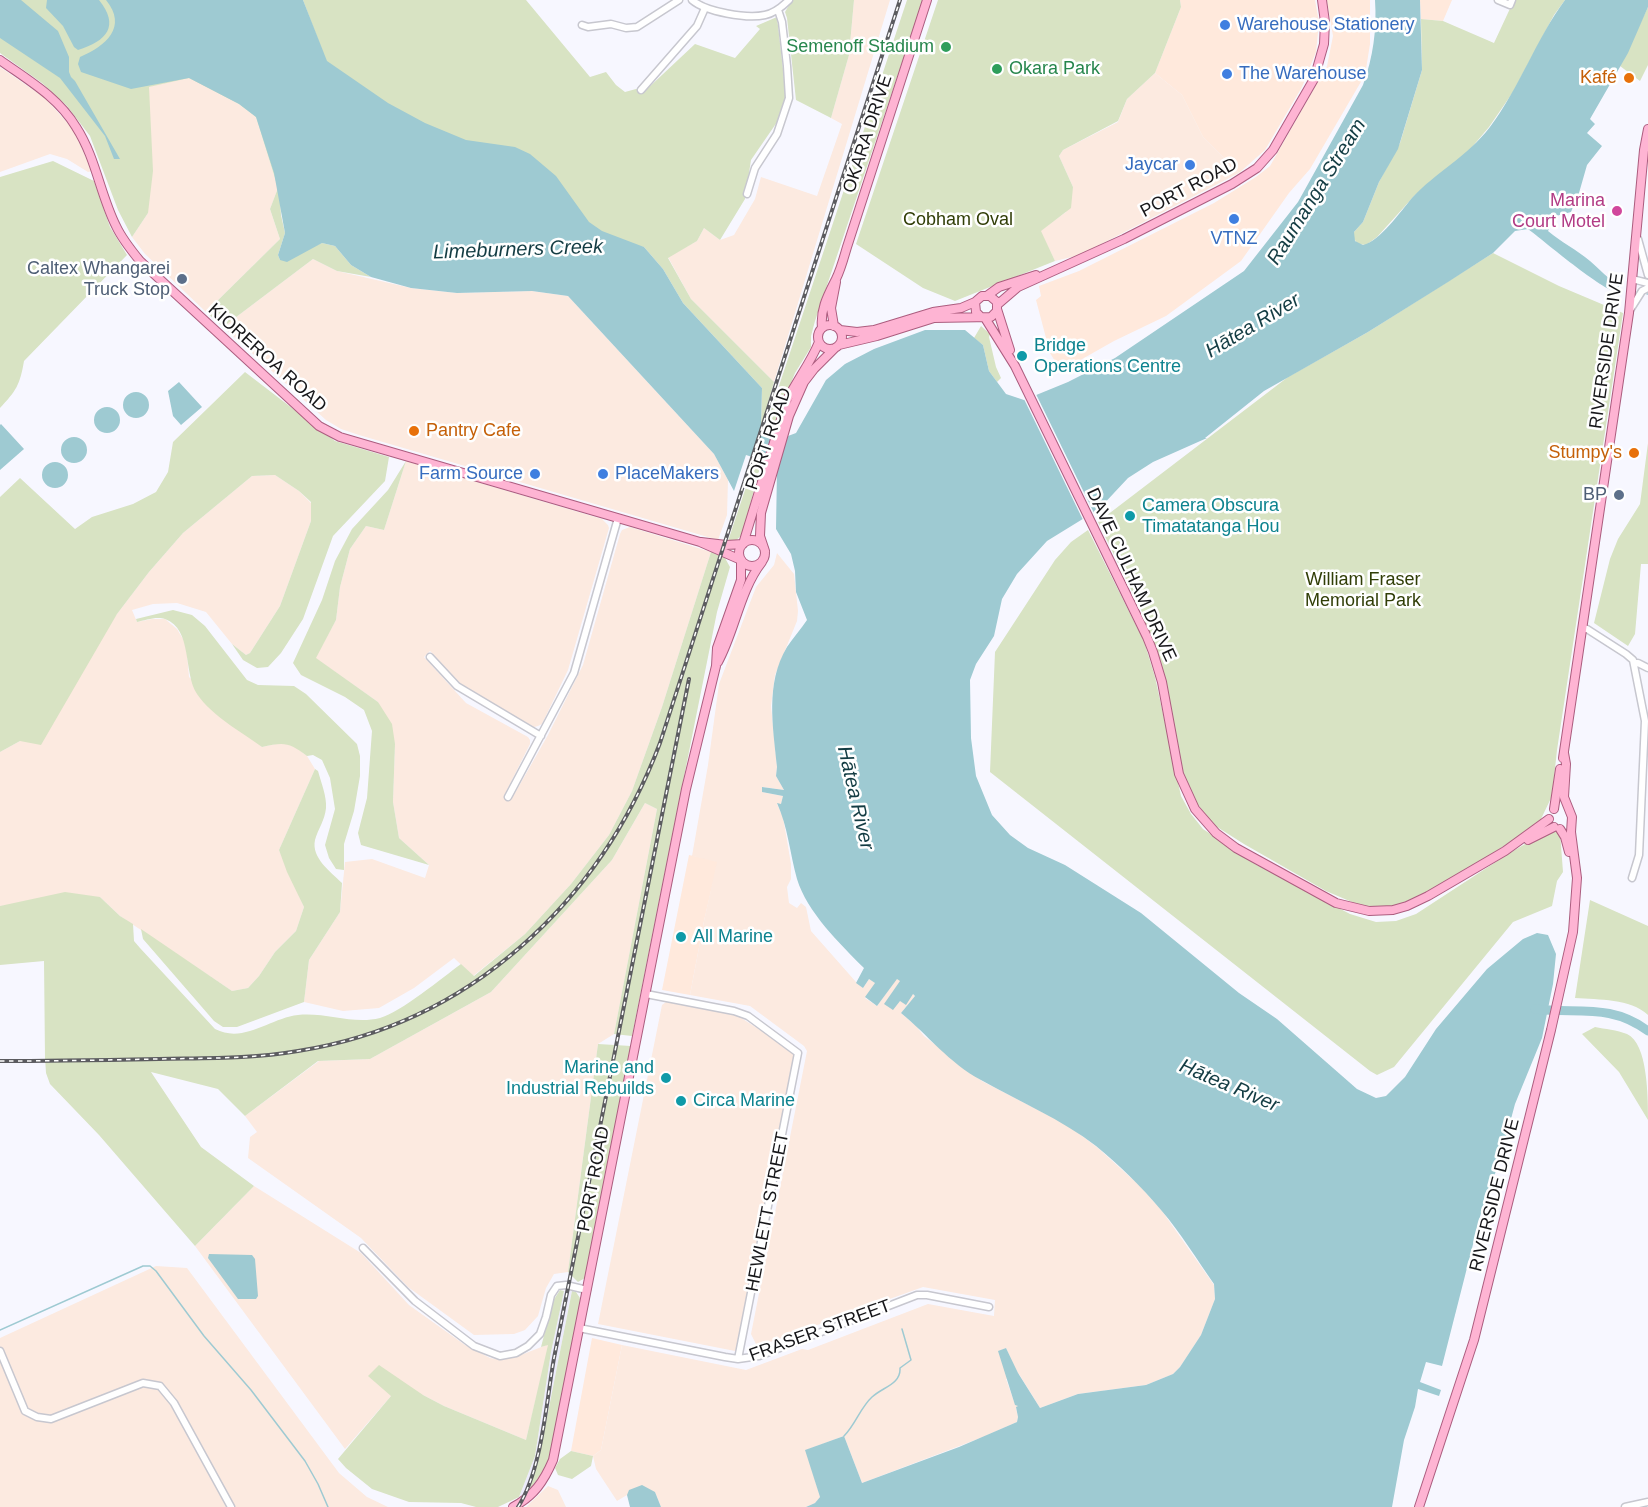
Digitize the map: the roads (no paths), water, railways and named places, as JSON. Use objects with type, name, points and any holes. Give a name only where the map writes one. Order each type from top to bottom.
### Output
[{"type":"main road","name":"OKARA DRIVE","points":[[837,328],[831,308],[837,277],[927,0]]},
{"type":"main road","name":"PORT ROAD","points":[[997,307],[1018,287],[1116,243],[1232,184],[1263,163],[1273,150],[1314,79],[1324,44],[1322,0]]},
{"type":"main road","name":"KIOREROA ROAD","points":[[0,60],[54,99],[70,118],[90,153],[115,225],[140,261],[319,426],[351,440],[700,542],[741,560]]},
{"type":"main road","name":"RIVERSIDE DRIVE","points":[[1575,886],[1567,842],[1554,825],[1554,809],[1629,312],[1644,150],[1648,129]]},
{"type":"main road","name":"PORT ROAD","points":[[988,295],[999,287],[1063,267]]},
{"type":"main road","name":"OKARA DRIVE","points":[[822,328],[823,308],[827,294],[837,277]]},
{"type":"main road","points":[[988,295],[995,299],[997,307],[993,316],[934,318],[877,336],[826,348],[819,342],[818,336],[822,328],[827,325],[857,332],[874,330],[933,312],[961,308],[975,302],[982,296],[988,295]]},
{"type":"main road","points":[[975,302],[976,312],[983,318]]},
{"type":"main road","name":"DAVE CULHAM DRIVE","points":[[997,307],[1015,366]]},
{"type":"main road","name":"DAVE CULHAM DRIVE","points":[[983,318],[1015,366],[1153,652],[1165,697],[1179,774],[1202,819],[1222,838],[1236,848],[1347,907],[1368,911],[1393,910],[1416,903],[1505,851],[1510,845],[1539,828],[1571,824]]},
{"type":"main road","points":[[837,328],[842,338],[837,346]]},
{"type":"main road","name":"PORT ROAD","points":[[716,666],[725,650],[746,591],[762,562],[765,551],[759,526],[765,482],[798,378],[813,358],[819,342]]},
{"type":"main road","name":"PORT ROAD","points":[[786,415],[804,382],[837,346]]},
{"type":"main road","name":"PORT ROAD","points":[[513,1507],[534,1492],[544,1479],[553,1460],[686,789],[716,666],[717,648],[741,580],[739,552],[748,530],[755,499],[765,482]]},
{"type":"main road","points":[[743,544],[754,540],[761,544],[765,551]]},
{"type":"main road","name":"KIOREROA ROAD","points":[[700,542],[743,544]]},
{"type":"main road","points":[[741,560],[751,567],[762,562]]},
{"type":"main road","name":"RIVERSIDE DRIVE","points":[[1419,1507],[1474,1340],[1553,1021],[1572,932],[1577,878],[1571,813],[1566,807],[1563,792],[1566,764],[1564,753]]},
{"type":"main road","points":[[1554,809],[1558,806],[1566,807]]},
{"type":"street","points":[[582,25],[588,27],[611,24],[626,28],[637,27],[679,0]]},
{"type":"street","points":[[692,0],[705,8],[755,16],[778,10],[789,0]]},
{"type":"street","points":[[1498,0],[1510,5],[1512,0]]},
{"type":"street","points":[[641,90],[697,26],[705,8]]},
{"type":"street","points":[[747,194],[755,168],[777,135],[789,98],[788,66],[782,22],[778,10]]},
{"type":"street","points":[[1637,235],[1648,275]]},
{"type":"street","points":[[1632,279],[1648,283]]},
{"type":"street","points":[[1629,312],[1642,291],[1648,288]]},
{"type":"street","points":[[508,797],[574,673],[618,518]]},
{"type":"street","points":[[1583,628],[1626,654],[1634,663],[1645,731],[1639,855],[1632,878]]},
{"type":"street","points":[[430,657],[457,686],[541,736]]},
{"type":"street","points":[[1634,663],[1648,668]]},
{"type":"street","name":"HEWLETT STREET","points":[[646,994],[742,1013],[798,1053],[799,1059],[738,1359]]},
{"type":"street","points":[[363,1248],[415,1302],[474,1346],[500,1356],[516,1353],[528,1346],[540,1334],[551,1295],[557,1286],[566,1285],[587,1290]]},
{"type":"street","name":"FRASER STREET","points":[[579,1328],[738,1359],[759,1356],[916,1295],[927,1295],[989,1308]]},
{"type":"street","points":[[0,1352],[25,1411],[37,1418],[51,1419],[143,1383],[160,1386],[174,1403],[231,1507]]},
{"type":"street","points":[[1624,1507],[1648,1502]]},
{"type":"water","points":[[0,0],[21,0],[58,31],[69,57],[71,77],[120,159],[114,159],[105,136],[60,78],[0,38]]},
{"type":"water","points":[[47,0],[99,0],[109,18],[107,31],[96,42],[78,50],[74,47],[63,26],[46,8]]},
{"type":"water","points":[[106,0],[303,0],[327,61],[388,103],[425,123],[466,140],[515,147],[530,154],[556,176],[589,222],[602,231],[644,247],[663,269],[683,303],[762,388],[761,426],[788,436],[796,433],[826,380],[845,364],[874,349],[925,330],[965,330],[983,345],[989,371],[1006,394],[1024,400],[1068,382],[1115,358],[1244,271],[1298,202],[1363,85],[1374,43],[1375,0],[1420,0],[1422,70],[1398,149],[1379,182],[1363,222],[1354,232],[1355,241],[1363,245],[1383,232],[1421,189],[1481,138],[1501,112],[1545,31],[1565,0],[1648,0],[1648,7],[1628,53],[1590,119],[1595,124],[1587,133],[1602,146],[1587,165],[1571,212],[1556,216],[1548,231],[1585,257],[1619,286],[1618,292],[1588,275],[1528,229],[1515,231],[1493,253],[1448,282],[1368,332],[1264,391],[1205,438],[1207,438],[1153,462],[1128,478],[1099,509],[1047,541],[1017,574],[1002,599],[994,636],[976,664],[970,680],[971,738],[976,776],[992,815],[1010,835],[1028,848],[1065,865],[1141,913],[1239,993],[1277,1019],[1357,1089],[1376,1098],[1386,1096],[1405,1077],[1436,1029],[1487,969],[1523,939],[1537,933],[1548,935],[1556,954],[1553,984],[1542,1038],[1515,1104],[1500,1160],[1482,1209],[1442,1366],[1426,1362],[1420,1382],[1441,1390],[1439,1396],[1418,1389],[1415,1407],[1404,1440],[1392,1507],[806,1507],[815,1503],[820,1497],[805,1450],[844,1436],[862,1483],[959,1447],[1017,1422],[1016,1407],[1018,1406],[1015,1405],[998,1351],[1006,1348],[1018,1373],[1040,1408],[1078,1394],[1146,1385],[1173,1374],[1201,1335],[1215,1299],[1214,1284],[1161,1210],[1105,1153],[1069,1127],[969,1073],[949,1057],[901,1013],[915,996],[913,994],[906,1005],[900,1001],[893,1010],[884,1004],[900,981],[897,979],[877,1006],[865,997],[875,983],[869,979],[863,988],[856,983],[864,968],[825,927],[808,903],[797,879],[784,821],[777,803],[781,804],[783,796],[762,792],[762,787],[784,790],[776,776],[773,690],[780,661],[787,647],[807,620],[796,592],[791,554],[776,529],[777,469],[762,460],[746,455],[734,491],[714,454],[568,296],[532,291],[457,293],[411,288],[371,277],[351,265],[335,246],[322,243],[287,262],[280,260],[278,255],[285,233],[274,173],[256,117],[239,104],[189,78],[131,89],[81,72],[78,64],[80,57],[105,41],[114,27],[115,19]]},
{"type":"water","points":[[179,382],[202,407],[181,425],[173,416],[168,391]]},
{"type":"water","points":[[136,392],[145,396],[149,405],[145,414],[136,418],[127,414],[123,405],[127,396]]},
{"type":"water","points":[[107,407],[116,411],[120,420],[116,429],[107,433],[98,429],[94,420],[98,411]]},
{"type":"water","points":[[0,425],[24,449],[0,470]]},
{"type":"water","points":[[74,437],[83,441],[87,450],[83,459],[74,463],[65,459],[61,450],[65,441]]},
{"type":"water","points":[[55,462],[64,466],[68,475],[64,484],[55,488],[46,484],[42,475],[46,466]]},
{"type":"water","points":[[209,1254],[252,1255],[255,1259],[258,1296],[256,1299],[238,1299],[208,1258]]},
{"type":"water","points":[[642,1485],[655,1492],[661,1507],[630,1507],[627,1495],[629,1490]]},
{"type":"waterway","points":[[1535,1009],[1607,1013],[1621,1016],[1648,1031]]},
{"type":"waterway","points":[[0,1330],[143,1266],[150,1266],[204,1336],[251,1390],[305,1461],[328,1507]]},
{"type":"waterway","points":[[844,1436],[868,1401],[891,1385],[898,1378],[900,1368],[911,1360],[902,1329]]},
{"type":"railway","points":[[0,1061],[246,1057],[281,1054],[360,1037],[419,1014],[472,984],[521,946],[564,903],[602,854],[634,801],[660,743],[900,0]]},
{"type":"railway","points":[[518,1507],[533,1474],[538,1455],[554,1358],[689,679]]},
{"type":"place","name":"Warehouse Stationery","points":[[1225,25]]},
{"type":"place","name":"Semenoff Stadium","points":[[946,47]]},
{"type":"place","name":"Okara Park","points":[[997,69]]},
{"type":"place","name":"The Warehouse","points":[[1227,74]]},
{"type":"place","name":"Kafé","points":[[1629,78]]},
{"type":"place","name":"Jaycar","points":[[1190,165]]},
{"type":"place","name":"Marina Court Motel","points":[[1617,211]]},
{"type":"place","name":"VTNZ","points":[[1234,219]]},
{"type":"place","name":"Caltex Whangarei Truck Stop","points":[[182,279]]},
{"type":"place","name":"Bridge Operations Centre","points":[[1022,356]]},
{"type":"place","name":"Pantry Cafe","points":[[414,431]]},
{"type":"place","name":"Stumpy's","points":[[1634,453]]},
{"type":"place","name":"Farm Source","points":[[535,474]]},
{"type":"place","name":"PlaceMakers","points":[[603,474]]},
{"type":"place","name":"BP","points":[[1619,495]]},
{"type":"place","name":"Camera Obscura Timatatanga Hou","points":[[1130,516]]},
{"type":"place","name":"All Marine","points":[[681,937]]},
{"type":"place","name":"Marine and Industrial Rebuilds","points":[[666,1078]]},
{"type":"place","name":"Circa Marine","points":[[681,1101]]},
{"type":"water label","name":"Raumanga Stream","points":[[1317,192]]},
{"type":"water label","name":"Limeburners Creek","points":[[518,250]]},
{"type":"water label","name":"Hātea River","points":[[1253,326]]},
{"type":"water label","name":"Hātea River","points":[[855,798]]},
{"type":"water label","name":"Hātea River","points":[[1229,1086]]},
{"type":"park label","name":"Cobham Oval","points":[[958,220]]},
{"type":"park label","name":"William Fraser Memorial Park","points":[[1363,590]]}]
